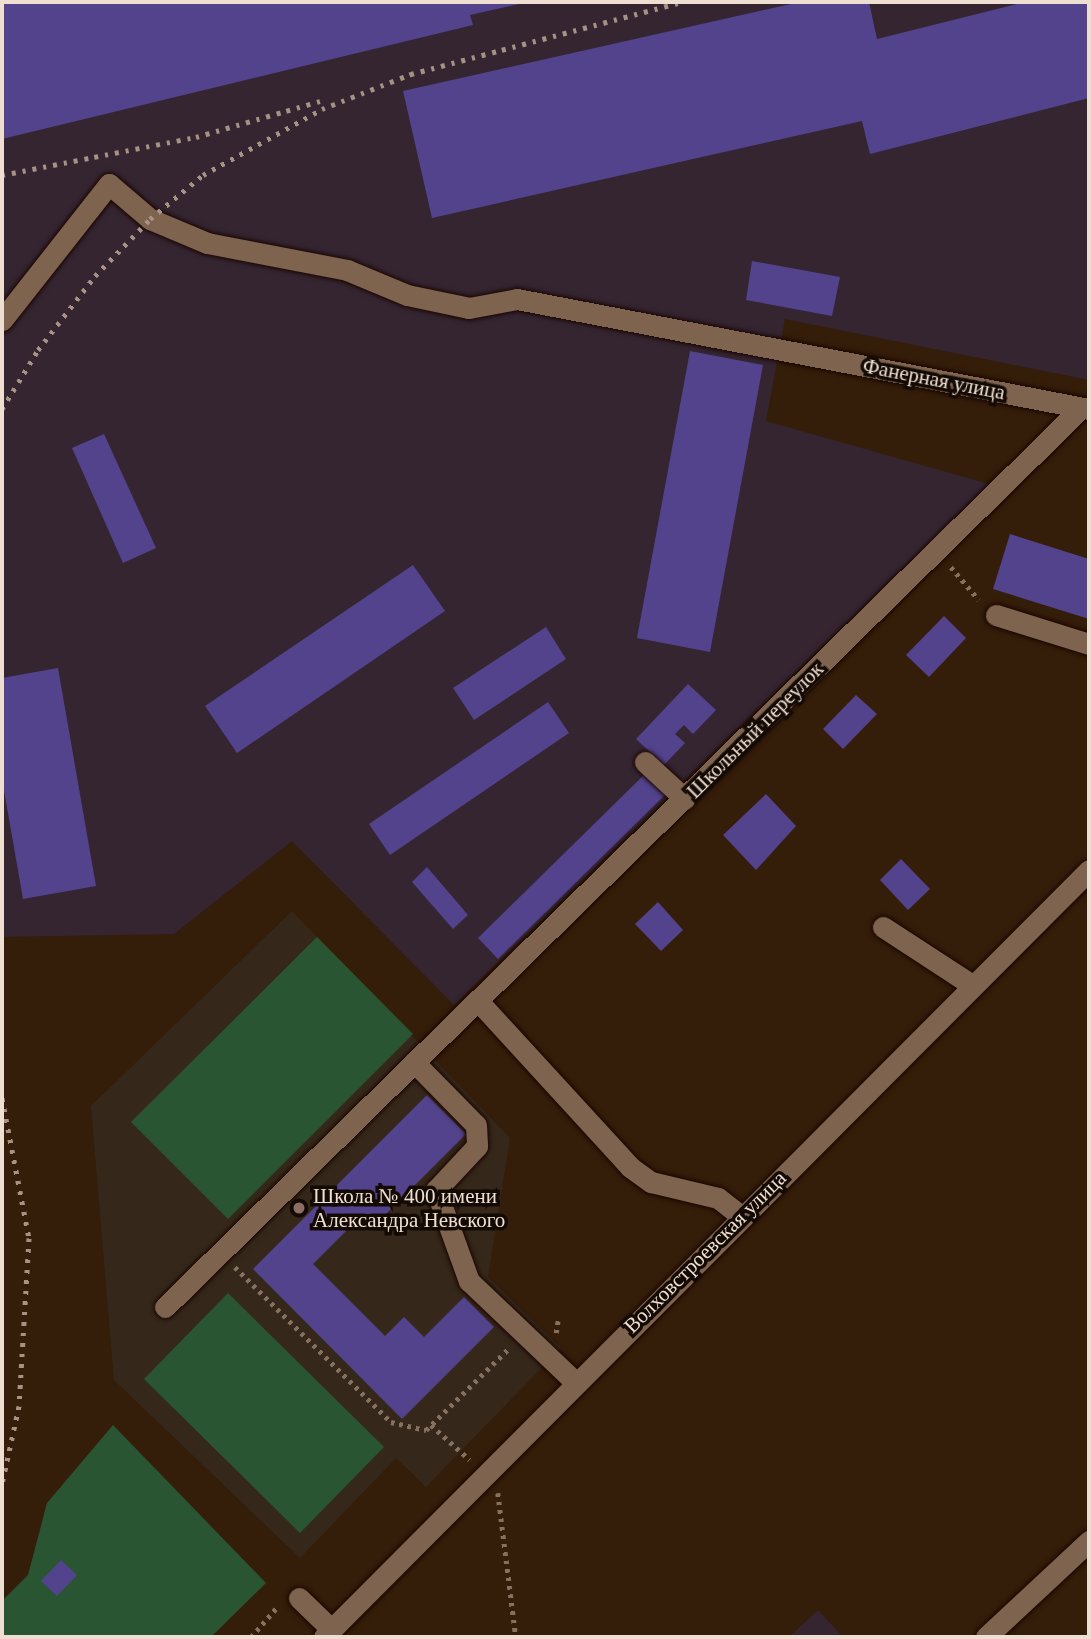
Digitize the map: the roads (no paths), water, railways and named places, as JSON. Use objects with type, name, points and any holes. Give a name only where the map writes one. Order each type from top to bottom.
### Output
[{"type":"street","name":"Фанерная улица","points":[[2,320],[109,184],[150,219],[207,243],[348,271],[407,295],[469,308],[517,299],[1085,408]]},
{"type":"street","name":"Школьный переулок","points":[[165,1307],[1085,408]]},
{"type":"street","points":[[996,615],[1089,644]]},
{"type":"street","points":[[645,762],[685,799]]},
{"type":"street","name":"Волховстроевская улица","points":[[328,1633],[575,1382],[1089,870]]},
{"type":"street","points":[[883,927],[972,985]]},
{"type":"street","points":[[480,1002],[630,1167],[651,1182],[718,1198],[741,1216]]},
{"type":"street","points":[[421,1056],[477,1125],[477,1146],[436,1190],[469,1281],[575,1382]]},
{"type":"street","points":[[986,1637],[1089,1541]]},
{"type":"street","points":[[299,1598],[328,1633]]},
{"type":"railway","points":[[2,409],[38,350],[95,276],[150,219],[203,175],[322,109],[411,74],[681,2]]},
{"type":"railway","points":[[2,175],[196,137],[327,99]]},
{"type":"railway","points":[[2,1098],[29,1238],[19,1406],[2,1484]]},
{"type":"place","name":"Школа № 400 имени Александра Невского","points":[[299,1208]]}]
